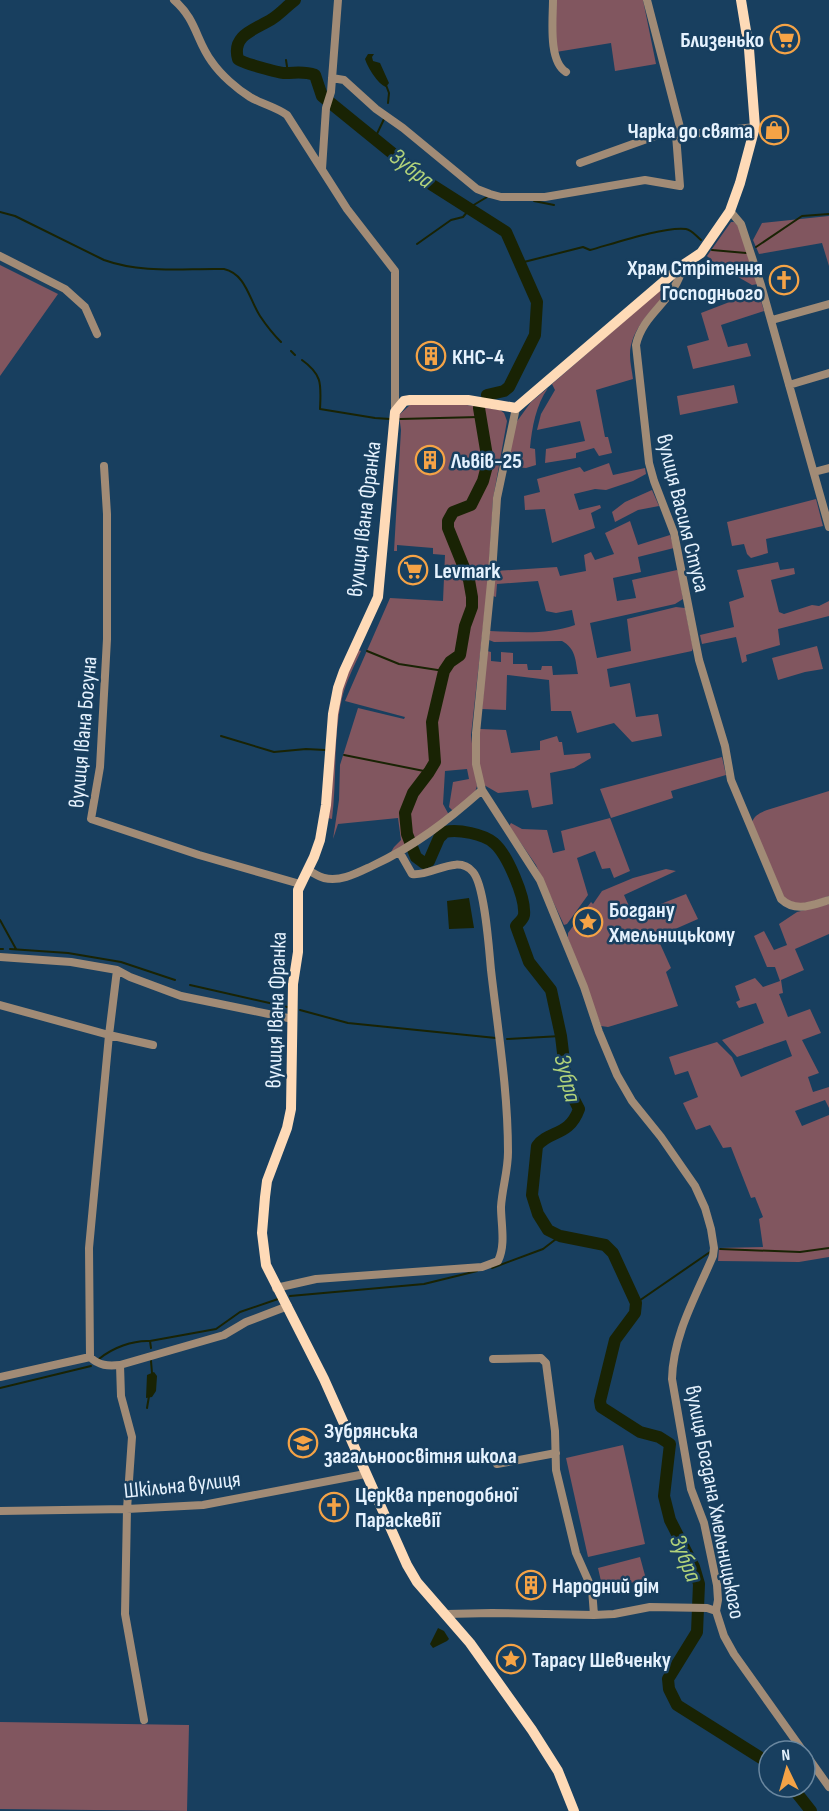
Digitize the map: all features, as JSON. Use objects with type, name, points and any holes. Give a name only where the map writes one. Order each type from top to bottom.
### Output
[{"type":"main road","points":[[395,411],[398,406],[410,400],[475,401],[516,408],[683,265],[701,253],[730,211],[755,128],[741,0]]},
{"type":"main road","name":"вулиця Івана Франка","points":[[395,411],[380,586],[374,607],[344,671],[335,700],[324,820],[318,847],[300,884],[297,901],[298,952],[293,984],[291,1109],[287,1128],[267,1181],[263,1252],[276,1288],[288,1306],[332,1396],[365,1474],[412,1574],[476,1652],[532,1730],[558,1772],[574,1811]]},
{"type":"street","name":"вулиця Івана Франка","points":[[174,0],[186,11],[211,61],[223,74],[250,97],[277,108],[287,115],[347,209],[395,271],[395,411]]},
{"type":"street","points":[[322,170],[326,108],[332,92],[338,0]]},
{"type":"street","points":[[553,0],[554,51],[559,64],[566,72]]},
{"type":"street","points":[[332,78],[345,80],[376,109],[403,128],[477,189],[501,197],[563,195],[645,180],[680,186],[679,135],[647,0]]},
{"type":"street","points":[[580,163],[658,135],[755,128]]},
{"type":"street","points":[[730,211],[741,224],[771,320],[829,527]]},
{"type":"street","points":[[0,256],[65,289],[85,307],[97,334]]},
{"type":"street","name":"вулиця Василя Стуса","points":[[683,265],[679,283],[640,330],[635,352],[651,473],[674,533],[699,660],[725,746],[731,780],[781,899],[795,907],[804,907],[829,900]]},
{"type":"street","points":[[771,320],[829,304]]},
{"type":"street","points":[[789,385],[829,374]]},
{"type":"street","name":"вулиця Богдана Хмельницького","points":[[516,408],[496,498],[492,573],[476,733],[476,764],[482,790],[540,880],[617,1075],[646,1120],[681,1164],[705,1208],[714,1248],[713,1256],[678,1338],[672,1365],[672,1379],[691,1490],[704,1523],[717,1585],[718,1600],[711,1609],[734,1654],[795,1739]]},
{"type":"street","name":"вулиця Івана Богуна","points":[[104,466],[107,514],[107,639],[100,767],[91,819],[198,855],[300,884]]},
{"type":"street","points":[[814,472],[829,468]]},
{"type":"street","points":[[307,870],[323,878],[348,878],[419,842],[482,790]]},
{"type":"street","points":[[276,1288],[316,1280],[482,1267],[498,1261],[502,1251],[501,1205],[507,1162],[508,1129],[487,926],[474,873],[464,866],[456,865],[424,874],[412,874],[403,851]]},
{"type":"street","points":[[0,957],[71,962],[117,970],[181,996],[293,1019]]},
{"type":"street","points":[[117,970],[88,1248],[90,1357],[104,1365],[120,1365],[224,1335],[246,1322],[288,1306]]},
{"type":"street","points":[[0,1005],[153,1045]]},
{"type":"street","points":[[0,1377],[90,1357]]},
{"type":"street","points":[[493,1359],[541,1359],[546,1363],[555,1431],[556,1470],[576,1553],[592,1589],[594,1615]]},
{"type":"street","points":[[120,1365],[121,1396],[132,1437],[125,1614],[144,1720]]},
{"type":"street","points":[[497,1464],[556,1453]]},
{"type":"street","name":"Шкільна вулиця","points":[[0,1511],[203,1505],[365,1474]]},
{"type":"street","points":[[446,1614],[594,1615],[614,1614],[650,1607],[711,1609]]},
{"type":"street","name":"вулиця Богдана Хмельницького","points":[[817,1770],[829,1787]]},
{"type":"shaded area","points":[[555,0],[643,0],[656,64],[615,71],[611,43],[556,52]]},
{"type":"shaded area","points":[[368,54],[374,54],[373,61],[380,63],[389,83],[386,87],[368,67],[365,59]]},
{"type":"shaded area","points":[[829,216],[829,266],[822,243],[759,254],[753,240],[762,223]]},
{"type":"shaded area","points":[[731,222],[738,226],[758,284],[752,285],[714,263],[707,256]]},
{"type":"shaded area","points":[[0,265],[58,294],[0,376]]},
{"type":"shaded area","points":[[666,285],[669,291],[650,312],[634,337],[630,355],[633,379],[596,390],[605,437],[608,437],[612,453],[599,456],[594,448],[576,453],[576,458],[545,463],[546,449],[585,441],[580,421],[537,430],[541,414],[555,390],[552,384]]},
{"type":"shaded area","points":[[758,291],[764,311],[721,325],[728,347],[747,343],[751,356],[693,369],[687,346],[709,340],[701,313]]},
{"type":"shaded area","points":[[734,385],[738,403],[680,415],[677,396]]},
{"type":"shaded area","points":[[548,388],[535,416],[532,432],[530,448],[535,449],[536,465],[526,468],[505,466],[515,424],[531,402]]},
{"type":"shaded area","points":[[460,404],[500,410],[507,421],[493,499],[488,582],[471,735],[477,786],[475,792],[453,811],[449,807],[453,782],[469,779],[467,769],[445,771],[443,804],[449,815],[409,846],[391,852],[401,840],[398,818],[338,824],[333,839],[339,800],[340,765],[358,708],[404,719],[405,717],[345,701],[390,598],[443,601],[445,555],[433,554],[433,548],[397,545],[397,551],[394,551],[401,430],[399,415],[410,405]]},
{"type":"shaded area","points":[[609,463],[613,475],[645,468],[646,474],[606,490],[595,489],[574,494],[579,510],[600,505],[601,508],[591,513],[595,528],[552,543],[545,509],[525,510],[524,496],[540,492],[537,479],[580,467],[584,472]]},
{"type":"shaded area","points":[[652,490],[659,506],[638,510],[615,522],[612,512],[625,502]]},
{"type":"shaded area","points":[[816,499],[823,526],[766,539],[768,553],[751,558],[744,544],[732,546],[727,522]]},
{"type":"shaded area","points":[[630,521],[638,545],[670,535],[674,548],[638,557],[641,572],[613,578],[617,601],[636,598],[632,580],[677,570],[683,599],[675,604],[590,623],[597,658],[631,651],[627,619],[676,607],[685,608],[692,651],[607,669],[610,687],[630,683],[636,717],[658,714],[662,736],[632,742],[614,723],[577,733],[571,711],[551,711],[549,680],[507,675],[506,710],[482,709],[487,651],[491,652],[491,661],[501,662],[501,652],[513,653],[513,664],[527,664],[528,670],[541,670],[542,666],[552,666],[553,675],[578,674],[572,651],[562,641],[494,642],[489,640],[490,631],[543,632],[575,625],[572,610],[556,613],[546,611],[538,581],[497,584],[496,597],[493,596],[495,571],[557,567],[560,576],[586,571],[584,555],[591,552],[595,560],[614,554],[605,533]]},
{"type":"shaded area","points":[[778,562],[780,570],[794,568],[795,574],[771,580],[779,612],[784,614],[812,605],[819,606],[829,601],[829,616],[778,629],[780,645],[746,655],[747,661],[742,663],[736,637],[702,644],[700,635],[734,627],[729,602],[744,597],[737,570]]},
{"type":"shaded area","points":[[817,646],[823,669],[778,680],[772,658]]},
{"type":"shaded area","points":[[356,649],[361,651],[350,674],[339,713],[332,819],[328,818],[339,696]]},
{"type":"shaded area","points":[[480,729],[506,730],[511,753],[540,750],[540,741],[557,736],[559,742],[562,742],[564,755],[590,753],[591,758],[574,768],[550,773],[553,804],[532,808],[528,790],[498,793],[484,785],[480,771]]},
{"type":"shaded area","points":[[722,757],[726,775],[671,791],[673,798],[611,818],[600,789]]},
{"type":"shaded area","points":[[829,791],[829,896],[806,903],[794,903],[784,897],[752,822],[756,816],[767,810]]},
{"type":"shaded area","points":[[610,818],[630,871],[614,878],[610,868],[602,869],[595,851],[577,858],[588,895],[564,925],[536,865],[509,826],[511,823],[522,829],[547,830],[553,853],[565,850],[561,831]]},
{"type":"shaded area","points":[[666,869],[676,871],[624,895],[633,915],[686,894],[698,919],[657,937],[671,968],[666,972],[678,1006],[608,1027],[601,1026],[568,933],[602,891],[633,878]]},
{"type":"shaded area","points":[[469,898],[474,928],[449,929],[447,901]]},
{"type":"shaded area","points":[[829,904],[829,934],[795,949],[804,970],[781,980],[783,993],[779,994],[788,1017],[810,1009],[821,1033],[802,1040],[819,1073],[808,1077],[813,1092],[829,1087],[829,1108],[825,1100],[795,1111],[802,1126],[829,1115],[829,1257],[799,1262],[718,1261],[719,1248],[763,1247],[759,1219],[763,1217],[755,1197],[751,1198],[731,1147],[723,1148],[710,1125],[696,1130],[683,1103],[698,1097],[688,1071],[675,1075],[669,1057],[717,1042],[732,1057],[741,1077],[792,1056],[786,1040],[737,1057],[722,1040],[764,1023],[756,1003],[739,1008],[736,1002],[740,1000],[735,986],[755,978],[763,987],[780,981],[775,967],[767,967],[754,936],[764,931],[774,950],[787,945],[779,924],[797,912]]},
{"type":"shaded area","points":[[154,1372],[157,1376],[156,1391],[152,1397],[146,1398],[147,1375]]},
{"type":"shaded area","points":[[623,1445],[645,1544],[588,1557],[566,1458]]},
{"type":"shaded area","points":[[640,1557],[646,1579],[603,1590],[598,1568]]},
{"type":"shaded area","points":[[438,1628],[444,1631],[449,1639],[433,1648],[430,1644]]},
{"type":"shaded area","points":[[0,1722],[189,1725],[187,1811],[0,1809]]},
{"type":"waterway","name":"Зубра","points":[[295,0],[275,17],[242,38],[238,44],[238,59],[285,73],[315,75],[322,96],[429,183],[506,232],[537,302],[535,335],[509,387],[504,391],[487,395]]},
{"type":"waterway","points":[[286,60],[288,73]]},
{"type":"waterway","points":[[386,85],[389,93],[388,103]]},
{"type":"waterway","points":[[375,138],[385,117]]},
{"type":"waterway","points":[[417,244],[451,220],[463,217],[472,206],[487,197]]},
{"type":"waterway","points":[[534,201],[554,205]]},
{"type":"waterway","points":[[0,212],[15,216],[104,260],[119,264],[149,269],[224,269],[231,272],[242,282],[260,316],[281,342]]},
{"type":"waterway","points":[[756,247],[802,216],[829,214]]},
{"type":"waterway","points":[[520,263],[583,247],[590,250],[665,230],[686,229],[701,240]]},
{"type":"waterway","points":[[712,250],[746,253]]},
{"type":"waterway","points":[[291,351],[295,355]]},
{"type":"waterway","points":[[302,360],[314,371],[319,381],[320,409],[390,419]]},
{"type":"waterway","name":"Зубра","points":[[479,408],[488,462],[483,481],[471,505],[453,512],[448,521],[448,528],[469,580],[472,607],[465,626],[460,655],[450,662],[444,671],[432,722],[435,762],[413,793],[405,813],[407,834],[416,857],[424,863],[429,861],[439,838],[445,832],[464,832],[484,837],[499,849],[515,877],[524,907],[522,920],[516,926],[529,962],[551,990],[561,1036],[567,1086],[579,1109],[570,1124],[547,1137],[537,1146],[532,1195],[538,1214],[548,1230],[560,1236],[605,1245],[613,1253],[636,1303],[635,1313],[615,1340],[600,1401],[601,1407],[640,1432],[659,1437],[670,1444],[664,1496],[670,1520],[694,1567],[699,1584],[697,1632],[668,1679],[669,1689],[677,1705],[757,1755]]},
{"type":"waterway","points":[[400,419],[479,417]]},
{"type":"waterway","points":[[367,651],[399,664],[444,671]]},
{"type":"waterway","points":[[221,736],[274,752],[325,750]]},
{"type":"waterway","points":[[344,755],[429,772]]},
{"type":"waterway","points":[[0,920],[16,949]]},
{"type":"waterway","points":[[10,949],[68,953],[121,962],[175,980]]},
{"type":"waterway","points":[[190,985],[287,1007]]},
{"type":"waterway","points":[[300,1010],[348,1023],[496,1038]]},
{"type":"waterway","points":[[507,1039],[561,1036]]},
{"type":"waterway","points":[[492,1268],[543,1249],[560,1236]]},
{"type":"waterway","points":[[720,1249],[800,1252],[829,1248]]},
{"type":"waterway","points":[[636,1303],[710,1252]]},
{"type":"waterway","points":[[290,1296],[424,1284],[477,1271]]},
{"type":"waterway","points":[[99,1359],[110,1351],[130,1343],[216,1329],[240,1312],[278,1299]]},
{"type":"waterway","points":[[150,1341],[151,1348]]},
{"type":"waterway","points":[[151,1361],[152,1373]]},
{"type":"waterway","points":[[0,1388],[91,1366]]},
{"type":"waterway","points":[[147,1408],[149,1396]]},
{"type":"waterway","name":"Зубра","points":[[802,1799],[811,1811]]},
{"type":"place","name":"Близенько","points":[[785,39]]},
{"type":"place","name":"Чарка до свята","points":[[774,130]]},
{"type":"place","name":"Храм Стрітення Господнього","points":[[784,280]]},
{"type":"place","name":"КНС-4","points":[[431,356]]},
{"type":"place","name":"Львів-25","points":[[430,460]]},
{"type":"place","name":"Levmark","points":[[413,570]]},
{"type":"place","name":"Богдану Хмельницькому","points":[[588,922]]},
{"type":"place","name":"Зубрянська загальноосвітня школа","points":[[303,1443]]},
{"type":"place","name":"Церква преподобної Параскевії","points":[[334,1507]]},
{"type":"place","name":"Народний дім","points":[[531,1585]]},
{"type":"place","name":"Тарасу Шевченку","points":[[511,1659]]}]
